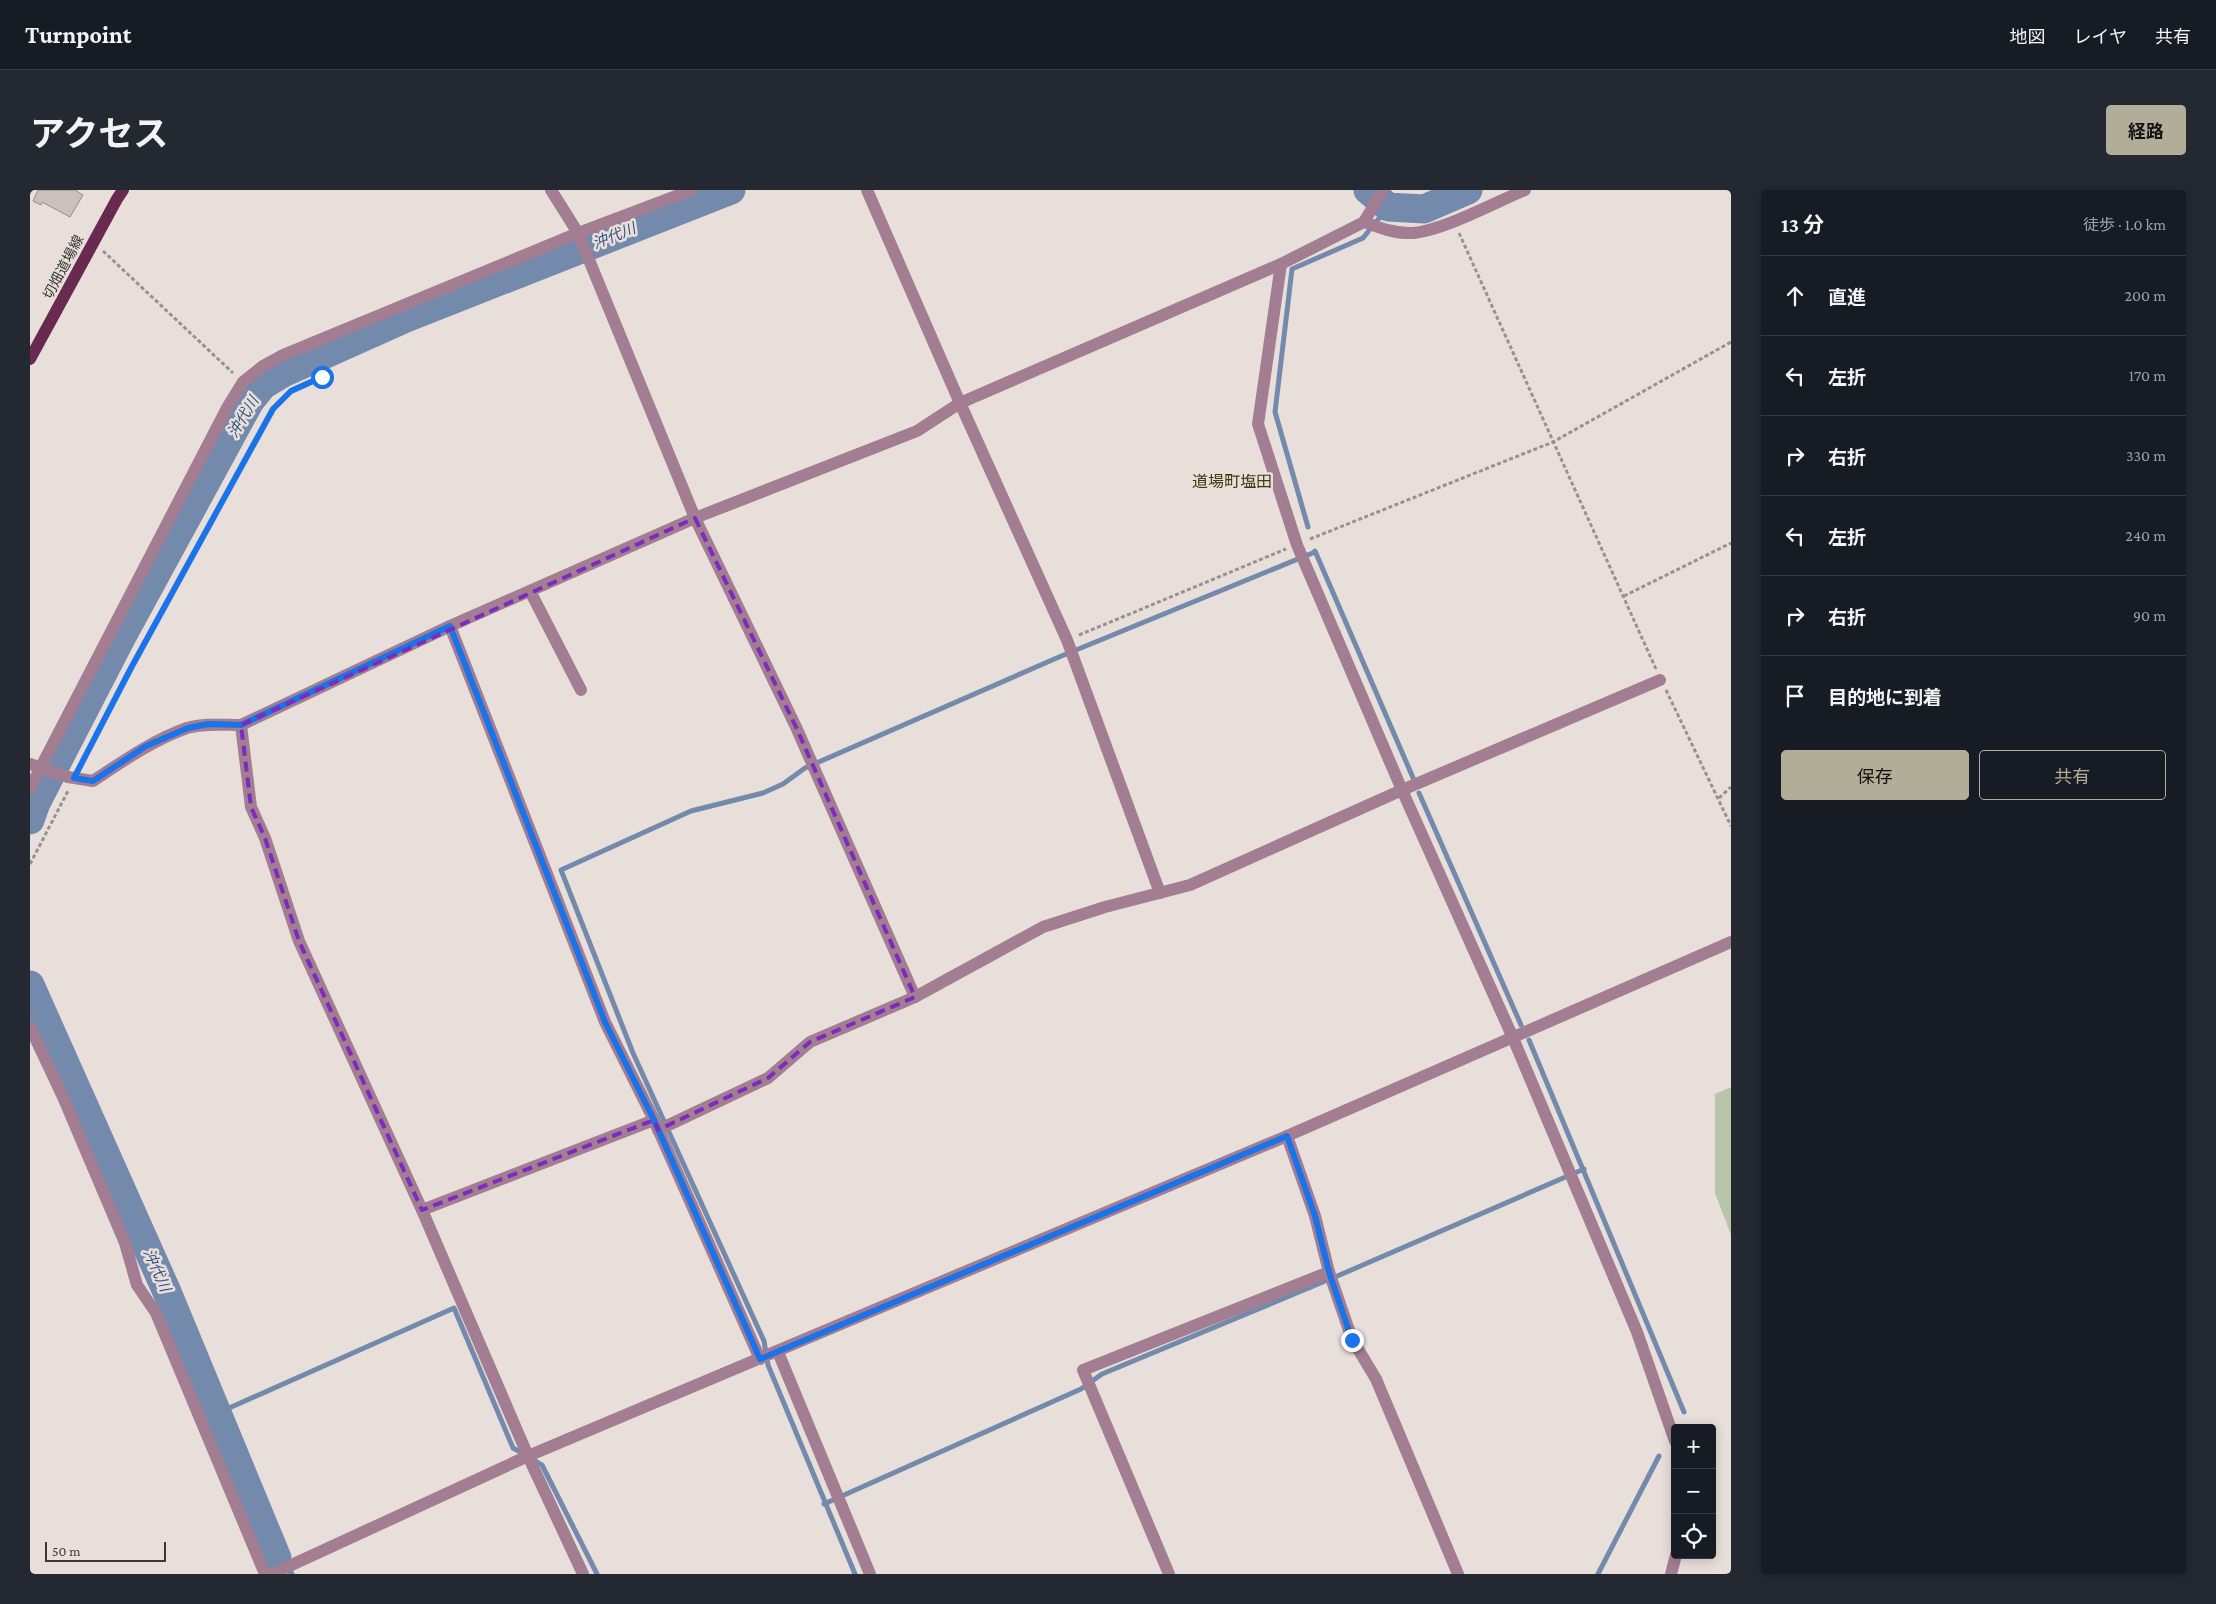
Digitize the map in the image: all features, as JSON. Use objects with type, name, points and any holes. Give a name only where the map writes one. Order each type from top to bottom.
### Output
[{"type":"main road","name":"切畑道場線","points":[[30,359],[123,190]]},
{"type":"street","points":[[551,190],[578,233],[695,518],[796,727],[915,997]]},
{"type":"street","points":[[30,788],[39,767],[227,408],[243,382],[263,366],[283,355],[578,233],[692,190]]},
{"type":"street","points":[[867,190],[960,403],[1067,640],[1160,893]]},
{"type":"street","points":[[39,767],[71,778],[93,781],[146,746],[188,728],[208,724],[241,725],[450,626],[695,518],[917,430],[960,403],[1280,264],[1364,222],[1384,190]]},
{"type":"street","points":[[1364,222],[1390,231],[1413,233],[1453,221],[1525,190]]},
{"type":"street","points":[[1280,264],[1258,424],[1297,545],[1402,790],[1513,1038],[1637,1332],[1671,1430]]},
{"type":"street","points":[[530,591],[581,690]]},
{"type":"street","points":[[450,626],[605,1022],[656,1125],[760,1359]]},
{"type":"street","points":[[422,1210],[656,1125],[768,1078],[810,1042],[915,997],[1043,927],[1190,885],[1402,790],[1660,680]]},
{"type":"street","points":[[241,725],[251,807],[266,838],[299,941],[422,1210],[528,1456],[583,1574]]},
{"type":"street","points":[[273,1574],[297,1568],[528,1456],[1287,1136],[1731,942]]},
{"type":"street","points":[[30,1027],[63,1097],[124,1243],[137,1285],[156,1313],[265,1574]]},
{"type":"street","points":[[1287,1136],[1315,1216],[1329,1272],[1352,1340],[1376,1379],[1458,1574]]},
{"type":"street","points":[[1169,1574],[1083,1370],[1329,1272]]},
{"type":"street","points":[[778,1352],[870,1574]]},
{"type":"street","points":[[1671,1574],[1675,1559]]},
{"type":"path","points":[[1453,221],[1624,596],[1660,680],[1731,826]]},
{"type":"path","points":[[93,242],[243,382]]},
{"type":"path","points":[[1067,640],[1553,442],[1731,342]]},
{"type":"path","points":[[30,864],[71,778],[273,409],[291,391],[322,377]]},
{"type":"path","points":[[1624,596],[1731,543]]},
{"type":"path","points":[[1719,798],[1731,787]]},
{"type":"highlighted area","points":[[695,518],[796,727],[915,997],[810,1042],[768,1078],[658,1130],[654,1120],[422,1210],[299,941],[265,838],[251,807],[241,725]]},
{"type":"green space","points":[[1731,1087],[1731,1235],[1715,1193],[1715,1094]]},
{"type":"building","points":[[38,190],[75,190],[83,195],[70,217],[42,202],[41,205],[33,201]]},
{"type":"waterway","name":"沖代川","points":[[30,820],[36,803],[121,638],[250,401],[263,385],[283,373],[406,318],[731,190]]},
{"type":"waterway","name":"沖代川","points":[[1368,190],[1388,207],[1424,209],[1468,190]]},
{"type":"waterway","points":[[1308,527],[1275,412],[1292,269],[1363,238],[1388,207]]},
{"type":"waterway","points":[[1315,551],[1414,780]]},
{"type":"waterway","points":[[855,1574],[768,1365],[764,1341],[633,1053],[561,870],[691,811],[763,793],[783,784],[805,768],[1059,657],[1315,552]]},
{"type":"waterway","points":[[1419,793],[1521,1025]]},
{"type":"waterway","name":"沖代川","points":[[30,985],[167,1292],[277,1558]]},
{"type":"waterway","points":[[1529,1040],[1684,1412]]},
{"type":"waterway","points":[[824,1504],[1081,1389],[1102,1374],[1342,1274],[1584,1169]]},
{"type":"waterway","points":[[218,1413],[454,1308],[513,1448],[524,1454]]},
{"type":"waterway","points":[[1598,1574],[1659,1456]]},
{"type":"waterway","points":[[534,1460],[542,1465],[597,1574]]},
{"type":"waterway","points":[[277,1558],[292,1574]]},
{"type":"district","name":"道場町塩田","points":[[1232,481]]},
{"type":"route","points":[[322,377],[291,391],[273,409],[247,453],[131,668],[74,778],[93,781],[146,746],[188,728],[208,724],[241,725],[450,626],[605,1022],[654,1120],[760,1359],[1287,1136],[1315,1216],[1329,1272],[1352,1340]]}]
